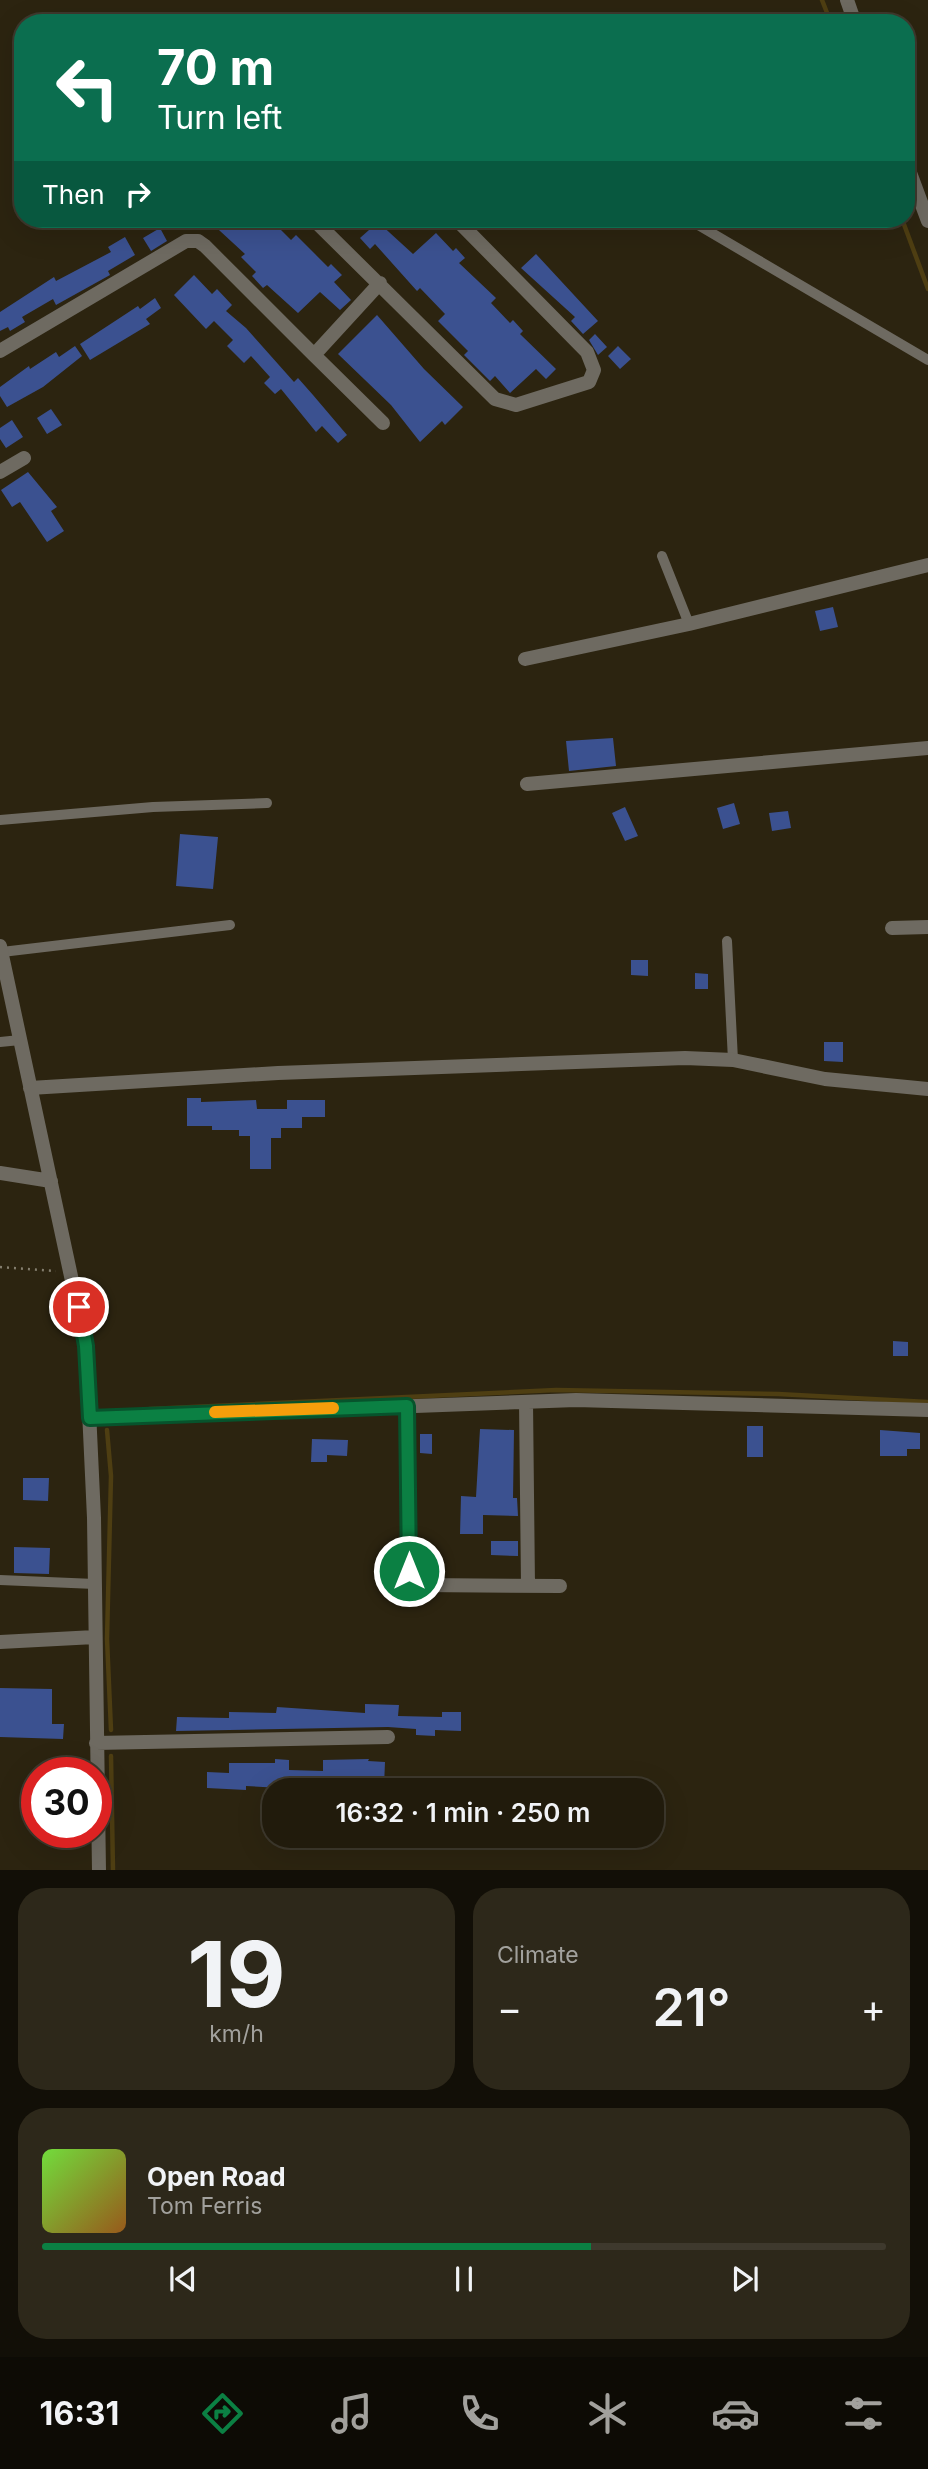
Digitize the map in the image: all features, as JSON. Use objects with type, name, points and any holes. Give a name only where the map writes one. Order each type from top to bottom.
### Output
[{"type":"street","points":[[915,186],[928,221]]},
{"type":"street","points":[[322,228],[502,403],[516,405],[573,390],[589,382],[594,370],[587,352],[465,228]]},
{"type":"street","points":[[0,351],[181,243],[192,240],[205,246],[383,423]]},
{"type":"street","points":[[314,355],[380,283]]},
{"type":"street","points":[[0,472],[24,458]]},
{"type":"street","points":[[525,659],[688,624],[928,565]]},
{"type":"street","points":[[527,784],[928,748]]},
{"type":"street","points":[[892,928],[928,927]]},
{"type":"street","points":[[1,949],[86,1346],[95,1584],[99,1870]]},
{"type":"street","points":[[30,1088],[278,1073],[626,1058],[733,1060],[825,1079],[928,1089]]},
{"type":"street","points":[[0,1173],[51,1181]]},
{"type":"street","points":[[90,1418],[526,1402],[698,1402],[928,1410]]},
{"type":"street","points":[[526,1402],[528,1586]]},
{"type":"street","points":[[407,1406],[411,1581],[421,1585],[560,1586]]},
{"type":"street","points":[[0,1642],[95,1637]]},
{"type":"street","points":[[96,1744],[388,1737]]},
{"type":"lane","points":[[703,228],[928,360]]},
{"type":"lane","points":[[662,556],[688,624]]},
{"type":"lane","points":[[0,820],[153,807],[267,803]]},
{"type":"lane","points":[[1,949],[230,925]]},
{"type":"lane","points":[[727,941],[733,1060]]},
{"type":"lane","points":[[0,1042],[20,1040]]},
{"type":"lane","points":[[0,1580],[95,1584]]},
{"type":"path","points":[[0,1268],[70,1272]]},
{"type":"building","points":[[160,228],[167,241],[151,251],[143,238]]},
{"type":"building","points":[[217,228],[279,228],[291,240],[296,235],[328,267],[331,264],[342,275],[334,282],[351,300],[340,310],[320,292],[298,313],[267,285],[263,288],[252,276],[256,272],[241,257],[245,254]]},
{"type":"building","points":[[371,228],[385,228],[413,254],[436,233],[453,251],[456,248],[465,258],[459,263],[496,298],[491,303],[510,323],[513,320],[523,331],[520,334],[556,369],[546,379],[536,369],[510,393],[495,376],[490,381],[464,355],[468,351],[438,321],[445,314],[420,288],[417,291],[375,244],[370,249],[360,238]]},
{"type":"building","points":[[125,237],[135,255],[108,271],[110,275],[56,305],[53,299],[22,317],[25,322],[10,331],[8,327],[0,331],[0,312],[54,277],[56,281],[111,252],[108,247]]},
{"type":"building","points":[[536,254],[598,321],[583,334],[571,321],[575,317],[521,268]]},
{"type":"building","points":[[194,275],[212,294],[217,289],[232,305],[226,311],[246,328],[294,382],[298,378],[347,435],[338,443],[322,426],[316,432],[281,389],[275,394],[264,383],[270,377],[251,356],[244,363],[227,346],[233,340],[214,321],[206,329],[174,295]]},
{"type":"building","points":[[155,298],[161,308],[146,319],[150,324],[90,360],[80,344]]},
{"type":"building","points":[[377,315],[424,369],[463,407],[445,425],[442,421],[420,442],[391,405],[338,354]]},
{"type":"building","points":[[595,334],[607,347],[598,355],[589,340]]},
{"type":"building","points":[[75,346],[82,356],[43,387],[7,407],[0,396],[0,387],[29,366],[30,369],[56,352],[59,357]]},
{"type":"building","points":[[618,346],[631,359],[620,369],[608,356]]},
{"type":"building","points":[[51,409],[62,425],[47,434],[37,418]]},
{"type":"building","points":[[12,420],[23,437],[6,448],[0,439],[0,428]]},
{"type":"building","points":[[28,472],[57,507],[51,511],[64,531],[47,542],[20,502],[12,507],[1,490]]},
{"type":"building","points":[[833,607],[838,627],[820,631],[815,611]]},
{"type":"building","points":[[613,738],[616,766],[569,771],[566,741]]},
{"type":"building","points":[[734,803],[740,824],[723,829],[717,808]]},
{"type":"building","points":[[625,807],[638,836],[625,841],[612,813]]},
{"type":"building","points":[[788,811],[791,828],[772,831],[769,813]]},
{"type":"building","points":[[180,834],[218,837],[213,889],[176,886]]},
{"type":"building","points":[[631,960],[648,960],[648,976],[631,975]]},
{"type":"building","points":[[695,973],[708,974],[708,989],[695,989]]},
{"type":"building","points":[[824,1042],[843,1042],[843,1062],[824,1061]]},
{"type":"building","points":[[187,1098],[201,1098],[201,1102],[256,1100],[257,1109],[287,1109],[287,1100],[325,1100],[325,1117],[302,1117],[302,1128],[281,1128],[281,1138],[271,1138],[271,1169],[250,1169],[250,1136],[239,1136],[239,1130],[187,1126]]},
{"type":"building","points":[[893,1341],[908,1342],[908,1356],[893,1356]]},
{"type":"building","points":[[747,1426],[763,1426],[763,1457],[747,1457]]},
{"type":"building","points":[[480,1429],[514,1430],[513,1498],[517,1498],[518,1516],[483,1515],[483,1534],[460,1534],[461,1496],[476,1497]]},
{"type":"building","points":[[880,1430],[920,1433],[920,1449],[907,1449],[907,1456],[880,1456]]},
{"type":"building","points":[[420,1434],[432,1434],[432,1454],[420,1453]]},
{"type":"building","points":[[312,1439],[348,1440],[347,1456],[327,1455],[327,1462],[311,1462]]},
{"type":"building","points":[[23,1478],[49,1478],[48,1501],[23,1500]]},
{"type":"building","points":[[491,1541],[518,1541],[518,1556],[491,1555]]},
{"type":"building","points":[[14,1547],[50,1548],[49,1574],[14,1573]]},
{"type":"building","points":[[0,1688],[52,1689],[52,1724],[64,1724],[63,1739],[0,1737]]},
{"type":"building","points":[[365,1704],[399,1705],[398,1716],[442,1717],[442,1712],[461,1712],[461,1731],[435,1730],[435,1736],[416,1735],[416,1729],[388,1727],[176,1731],[177,1717],[229,1718],[229,1712],[276,1713],[277,1707],[365,1713]]},
{"type":"building","points":[[275,1759],[289,1760],[289,1770],[323,1771],[323,1760],[369,1759],[368,1761],[385,1762],[384,1778],[262,1778],[262,1787],[246,1786],[246,1790],[207,1788],[207,1772],[229,1773],[229,1763],[275,1763]]},
{"type":"waterway","points":[[822,0],[827,14]]},
{"type":"waterway","points":[[905,228],[928,289]]},
{"type":"waterway","points":[[149,1409],[556,1390],[778,1394],[928,1402]]},
{"type":"waterway","points":[[107,1430],[111,1476],[107,1639],[111,1730]]},
{"type":"waterway","points":[[111,1756],[113,1870]]},
{"type":"slow traffic","points":[[215,1412],[333,1408]]},
{"type":"route","points":[[79,1307],[86,1346],[90,1418],[407,1406],[409,1571]]}]
